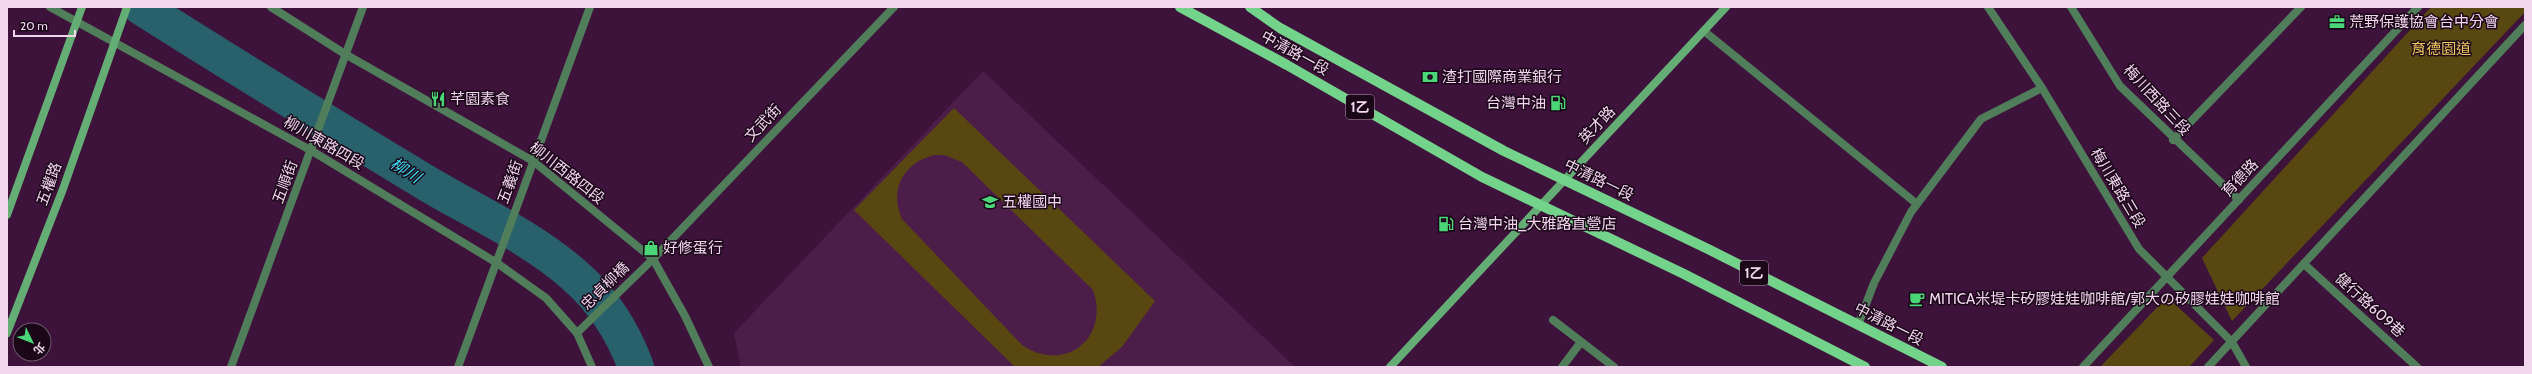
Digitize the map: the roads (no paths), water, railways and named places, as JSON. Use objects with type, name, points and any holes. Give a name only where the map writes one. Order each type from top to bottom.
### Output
[{"type":"main road","name":"五權路","points":[[7,215],[82,7]]},
{"type":"main road","name":"五權路","points":[[7,333],[63,188],[127,7]]},
{"type":"main road","name":"中清路一段","points":[[1180,7],[1287,65],[1482,177],[1684,274],[1865,367]]},
{"type":"main road","name":"中清路一段","points":[[1250,7],[1298,38],[1504,151],[1942,367]]},
{"type":"main road","name":"英才路","points":[[1390,367],[1726,7]]},
{"type":"street","name":"柳川東路四段","points":[[50,7],[114,44],[312,151],[497,263],[546,298],[577,333],[592,367]]},
{"type":"street","name":"柳川西路四段","points":[[271,7],[345,54],[533,161],[652,259],[685,316],[709,367]]},
{"type":"street","name":"五順街","points":[[231,367],[312,151],[340,73],[345,54],[363,7]]},
{"type":"street","name":"五義街","points":[[458,367],[590,7]]},
{"type":"street","name":"文武街","points":[[652,259],[894,7]]},
{"type":"street","name":"梅川東路三段","points":[[1988,7],[2042,88],[2139,249],[2232,342],[2246,367]]},
{"type":"street","name":"梅川西路三段","points":[[2070,7],[2120,86],[2174,140],[2238,200]]},
{"type":"street","points":[[2174,140],[2300,7]]},
{"type":"street","name":"育德路","points":[[2083,367],[2418,7]]},
{"type":"street","points":[[2208,367],[2525,25]]},
{"type":"street","points":[[1704,30],[1917,204]]},
{"type":"street","points":[[1858,325],[1874,283],[1917,204],[1981,119],[2042,88]]},
{"type":"street","name":"忠貞柳橋","points":[[577,333],[652,259]]},
{"type":"street","name":"健行路609巷","points":[[2304,264],[2417,367]]},
{"type":"street","points":[[1553,320],[1614,367]]},
{"type":"street","points":[[1562,367],[1581,342]]},
{"type":"waterway","name":"柳川","points":[[141,7],[428,184],[522,237],[557,261],[584,284],[611,317],[625,341],[636,367]]},
{"type":"place","name":"荒野保護協會台中分會","points":[[2337,22]]},
{"type":"place","name":"渣打國際商業銀行","points":[[1430,77]]},
{"type":"place","name":"芊園素食","points":[[438,99]]},
{"type":"place","name":"台灣中油","points":[[1558,103]]},
{"type":"place","name":"五權國中","points":[[990,202]]},
{"type":"place","name":"台灣中油_大雅路直營店","points":[[1446,224]]},
{"type":"place","name":"好修蛋行","points":[[651,248]]},
{"type":"place","name":"MITICA米堤卡矽膠娃娃咖啡館/郭大の矽膠娃娃咖啡館","points":[[1917,299]]},
{"type":"park label","name":"育德園道","points":[[2441,49]]}]
